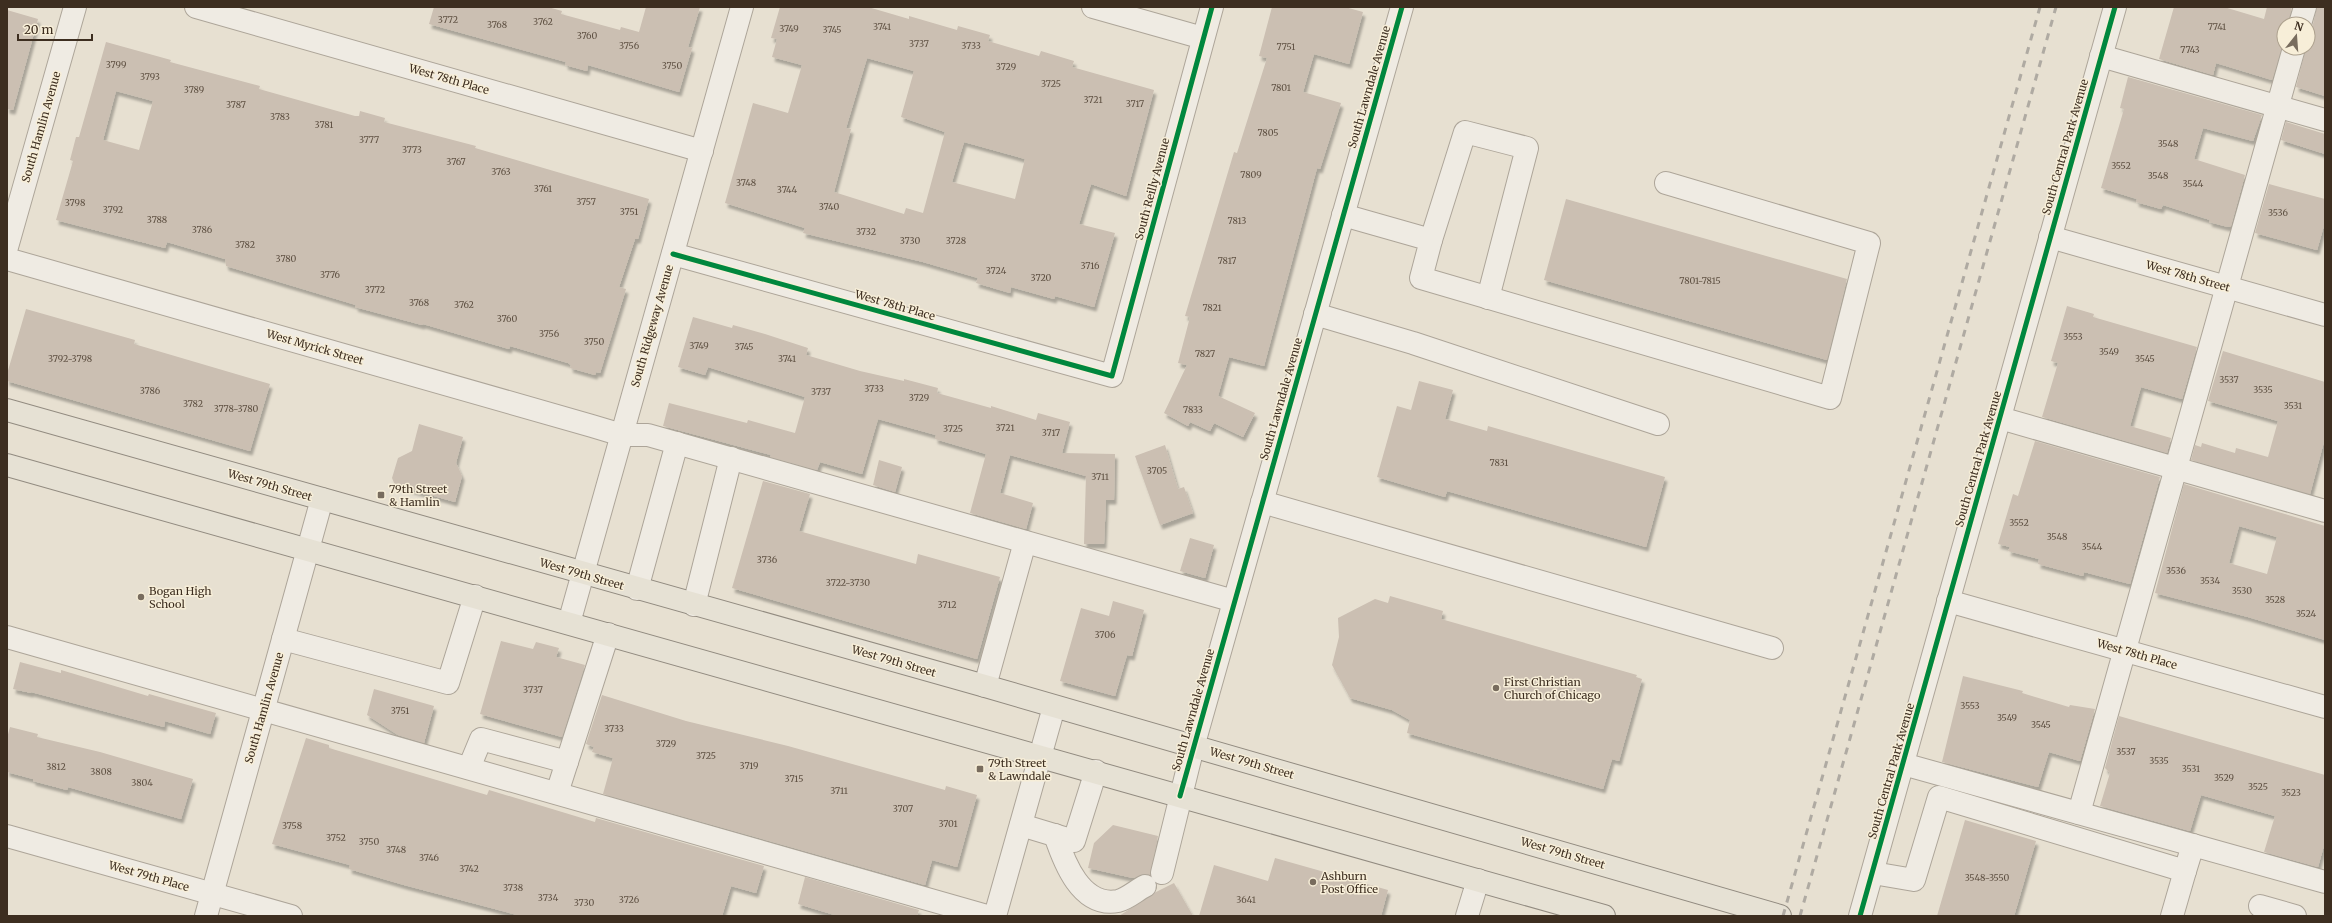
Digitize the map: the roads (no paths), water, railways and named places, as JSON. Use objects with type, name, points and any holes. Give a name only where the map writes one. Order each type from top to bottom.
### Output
[{"type":"main road","name":"West 79th Street","points":[[7,410],[583,574],[985,686],[1780,916]]},
{"type":"main road","points":[[7,465],[1096,771],[1604,916]]},
{"type":"street","name":"South Hamlin Avenue","points":[[7,247],[75,7]]},
{"type":"street","name":"West 78th Place","points":[[196,7],[702,151]]},
{"type":"street","name":"South Ridgeway Avenue","points":[[569,623],[742,7]]},
{"type":"street","points":[[1093,7],[1203,38]]},
{"type":"street","name":"South Reilly Avenue","points":[[1112,376],[1212,7]]},
{"type":"street","name":"South Lawndale Avenue","points":[[1162,873],[1172,840],[1180,796],[1193,746],[1402,7]]},
{"type":"street","name":"South Central Park Avenue","points":[[1860,916],[2115,7]]},
{"type":"street","points":[[2101,56],[2325,120]]},
{"type":"street","points":[[2079,813],[2292,56]]},
{"type":"street","points":[[1488,298],[1527,148],[1465,132],[1431,240],[1421,278],[1488,298],[1830,398],[1869,243],[1666,183]]},
{"type":"street","points":[[1343,215],[1431,240]]},
{"type":"street","name":"West 78th Street","points":[[2050,237],[2325,315]]},
{"type":"street","name":"West 78th Place","points":[[673,254],[1112,376]]},
{"type":"street","name":"West Myrick Street","points":[[7,259],[622,434],[648,435],[1234,601]]},
{"type":"street","points":[[1315,314],[1413,343],[1658,424]]},
{"type":"street","points":[[2000,418],[2325,510]]},
{"type":"street","points":[[637,589],[677,443]]},
{"type":"street","points":[[694,605],[731,458]]},
{"type":"street","name":"South Hamlin Avenue","points":[[206,916],[322,499]]},
{"type":"street","points":[[1262,502],[1772,648]]},
{"type":"street","points":[[985,686],[1025,542]]},
{"type":"street","points":[[283,639],[448,683],[476,596]]},
{"type":"street","name":"West 78th Place","points":[[1948,601],[2325,707]]},
{"type":"street","points":[[557,793],[608,634]]},
{"type":"street","points":[[7,637],[987,916]]},
{"type":"street","points":[[995,916],[1054,707]]},
{"type":"street","points":[[469,768],[481,739],[567,762]]},
{"type":"street","points":[[1903,764],[2325,882]]},
{"type":"street","points":[[1021,825],[1074,841],[1096,771]]},
{"type":"street","points":[[1873,873],[1914,880],[1939,797],[2185,871]]},
{"type":"street","points":[[1054,835],[1063,861],[1083,890],[1100,901],[1118,901],[1145,886]]},
{"type":"street","name":"West 79th Place","points":[[7,836],[291,916]]},
{"type":"street","points":[[2172,916],[2193,845]]},
{"type":"street","points":[[1467,916],[1478,880]]},
{"type":"street","points":[[2260,906],[2295,916]]},
{"type":"railway","points":[[1783,916],[2040,7]]},
{"type":"railway","points":[[1800,916],[2056,7]]},
{"type":"place","name":"79th Street & Hamlin","points":[[381,495]]},
{"type":"place","name":"Bogan High School","points":[[141,597]]},
{"type":"place","name":"First Christian Church of Chicago","points":[[1496,688]]},
{"type":"place","name":"79th Street & Lawndale","points":[[980,769]]},
{"type":"place","name":"Ashburn Post Office","points":[[1313,882]]}]
